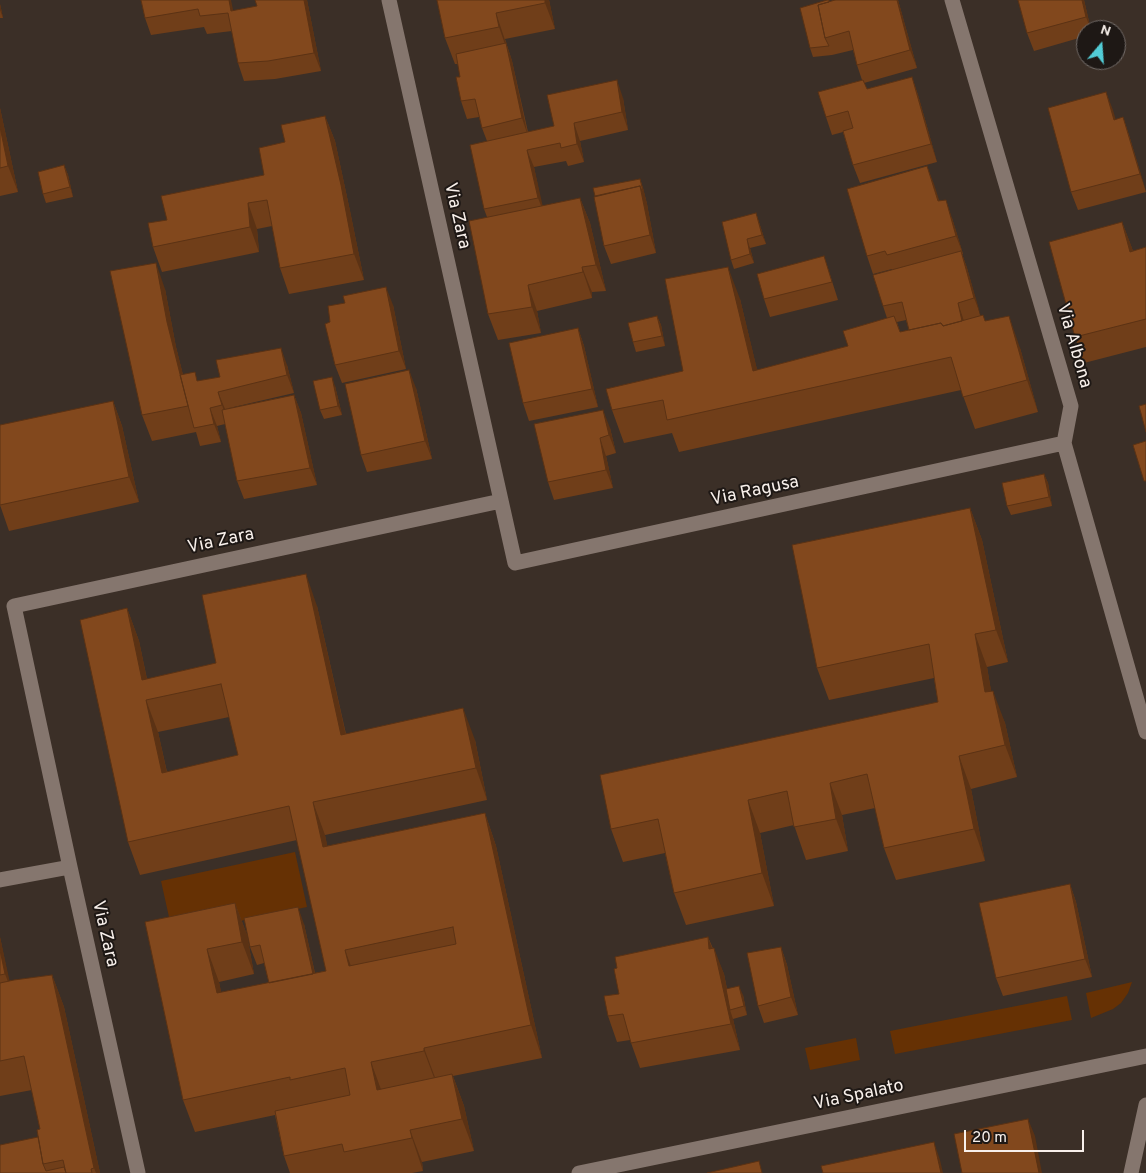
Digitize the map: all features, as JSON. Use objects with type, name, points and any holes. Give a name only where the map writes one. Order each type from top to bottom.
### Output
[{"type":"street","name":"Via Zara","points":[[138,1173],[14,606],[501,501],[389,0]]},
{"type":"street","name":"Via Albona","points":[[952,0],[1071,406],[1064,443],[1146,732]]},
{"type":"street","name":"Via Ragusa","points":[[501,501],[515,563],[1064,443]]},
{"type":"street","points":[[0,880],[70,867]]},
{"type":"street","name":"Via Spalato","points":[[578,1173],[638,1167],[1146,1056]]},
{"type":"street","points":[[1131,1173],[1146,1105]]},
{"type":"shaded area","points":[[295,852],[307,907],[173,935],[161,881]]},
{"type":"shaded area","points":[[1132,982],[1128,993],[1121,1003],[1113,1009],[1091,1018],[1086,993]]},
{"type":"shaded area","points":[[1067,996],[1072,1020],[895,1054],[890,1031]]},
{"type":"shaded area","points":[[856,1038],[860,1060],[810,1070],[805,1048]]},
{"type":"building","points":[[141,0],[229,0],[231,11],[257,6],[255,0],[304,0],[314,53],[268,61],[238,63],[228,13],[200,16],[198,9],[145,18]]},
{"type":"building","points":[[437,0],[545,0],[545,3],[496,13],[499,27],[445,38]]},
{"type":"building","points":[[827,0],[829,2],[818,5],[825,38],[829,46],[810,48],[800,8]]},
{"type":"building","points":[[835,0],[897,0],[910,50],[857,65],[849,31],[825,38],[818,5]]},
{"type":"building","points":[[1018,0],[1082,0],[1086,17],[1027,33]]},
{"type":"building","points":[[506,43],[522,118],[482,128],[475,99],[461,101],[456,77],[460,77],[456,54]]},
{"type":"building","points":[[912,77],[931,144],[853,165],[843,131],[853,128],[848,111],[826,117],[818,92],[863,80],[867,89]]},
{"type":"building","points":[[617,80],[622,112],[574,123],[577,144],[561,148],[560,143],[527,150],[538,198],[484,209],[470,145],[554,126],[547,95]]},
{"type":"building","points":[[1106,92],[1114,120],[1123,117],[1140,174],[1071,192],[1048,108]]},
{"type":"building","points":[[325,116],[354,254],[280,268],[267,200],[248,203],[250,227],[153,247],[148,223],[167,220],[161,196],[264,175],[259,148],[285,142],[281,125]]},
{"type":"building","points":[[0,127],[8,166],[0,168]]},
{"type":"building","points":[[64,165],[70,187],[43,194],[38,172]]},
{"type":"building","points":[[927,166],[938,201],[946,200],[956,236],[887,255],[885,251],[867,256],[847,189]]},
{"type":"building","points":[[640,179],[644,195],[640,186],[595,196],[593,188]]},
{"type":"building","points":[[640,186],[650,235],[604,246],[594,197]]},
{"type":"building","points":[[580,198],[596,265],[582,267],[583,272],[528,285],[532,307],[488,314],[469,221]]},
{"type":"building","points":[[756,213],[762,235],[747,239],[750,254],[731,260],[722,222]]},
{"type":"building","points":[[1122,222],[1130,252],[1146,247],[1146,319],[1075,337],[1049,242]]},
{"type":"building","points":[[961,251],[974,298],[958,303],[962,321],[943,326],[941,323],[909,330],[902,302],[883,306],[873,275]]},
{"type":"building","points":[[824,256],[832,282],[764,299],[757,274]]},
{"type":"building","points":[[156,263],[167,322],[188,406],[142,415],[110,271]]},
{"type":"building","points":[[728,267],[753,371],[848,346],[843,331],[894,316],[900,332],[941,323],[943,326],[983,315],[985,321],[1009,316],[1027,380],[963,397],[951,357],[667,420],[663,400],[612,410],[606,389],[683,371],[665,279]]},
{"type":"building","points":[[386,287],[399,351],[335,365],[325,324],[330,322],[328,306],[345,303],[343,296]]},
{"type":"building","points":[[657,316],[662,336],[633,342],[628,323]]},
{"type":"building","points":[[578,328],[592,389],[523,403],[509,343]]},
{"type":"building","points":[[281,348],[287,375],[218,392],[222,405],[210,408],[214,424],[194,428],[180,375],[195,372],[197,381],[220,377],[216,360]]},
{"type":"building","points":[[409,370],[425,441],[361,455],[345,384]]},
{"type":"building","points":[[332,377],[338,406],[320,410],[313,381]]},
{"type":"building","points":[[294,395],[310,468],[237,481],[222,410]]},
{"type":"building","points":[[113,401],[129,477],[0,505],[0,425]]},
{"type":"building","points":[[1146,404],[1146,432],[1139,406]]},
{"type":"building","points":[[603,410],[609,435],[600,438],[606,470],[548,482],[534,424]]},
{"type":"building","points":[[1146,441],[1146,481],[1144,481],[1133,445]]},
{"type":"building","points":[[1044,474],[1049,497],[1007,506],[1002,483]]},
{"type":"building","points":[[970,508],[996,630],[975,634],[985,692],[993,691],[1005,745],[959,756],[974,829],[884,848],[867,774],[830,783],[836,819],[794,827],[787,791],[748,800],[762,873],[674,893],[658,819],[611,829],[600,775],[938,702],[929,644],[817,668],[792,545]]},
{"type":"building","points":[[306,574],[341,735],[463,708],[476,768],[313,802],[323,847],[485,813],[531,1025],[424,1048],[424,1051],[371,1062],[377,1090],[452,1074],[462,1119],[410,1130],[412,1138],[344,1152],[342,1144],[284,1156],[275,1111],[350,1095],[345,1068],[290,1080],[290,1077],[183,1100],[145,922],[235,903],[242,942],[207,949],[217,993],[326,971],[289,806],[128,842],[80,620],[127,608],[142,680],[216,663],[202,595]],"holes":[[[221,684],[238,755],[162,773],[146,700]],[[453,927],[456,944],[349,966],[345,950]]]},
{"type":"building","points":[[1070,884],[1085,959],[996,978],[979,903]]},
{"type":"building","points":[[298,907],[313,974],[269,983],[260,945],[250,947],[244,918]]},
{"type":"building","points":[[708,937],[709,949],[714,948],[731,1024],[631,1043],[623,1014],[608,1016],[604,996],[619,994],[614,969],[617,968],[615,957]]},
{"type":"building","points":[[781,947],[791,997],[758,1006],[747,953]]},
{"type":"building","points":[[0,950],[5,974],[0,975]]},
{"type":"building","points":[[52,975],[94,1168],[91,1169],[92,1173],[66,1173],[63,1160],[43,1164],[37,1130],[40,1129],[24,1056],[0,1061],[0,983]]},
{"type":"building","points":[[739,986],[744,1006],[730,1010],[726,989]]},
{"type":"building","points":[[1028,1119],[1039,1173],[962,1173],[954,1134]]},
{"type":"building","points":[[38,1137],[46,1171],[64,1167],[66,1173],[0,1173],[0,1145]]},
{"type":"building","points":[[934,1142],[941,1173],[823,1173],[821,1166]]},
{"type":"building","points":[[759,1161],[762,1173],[707,1173]]}]
